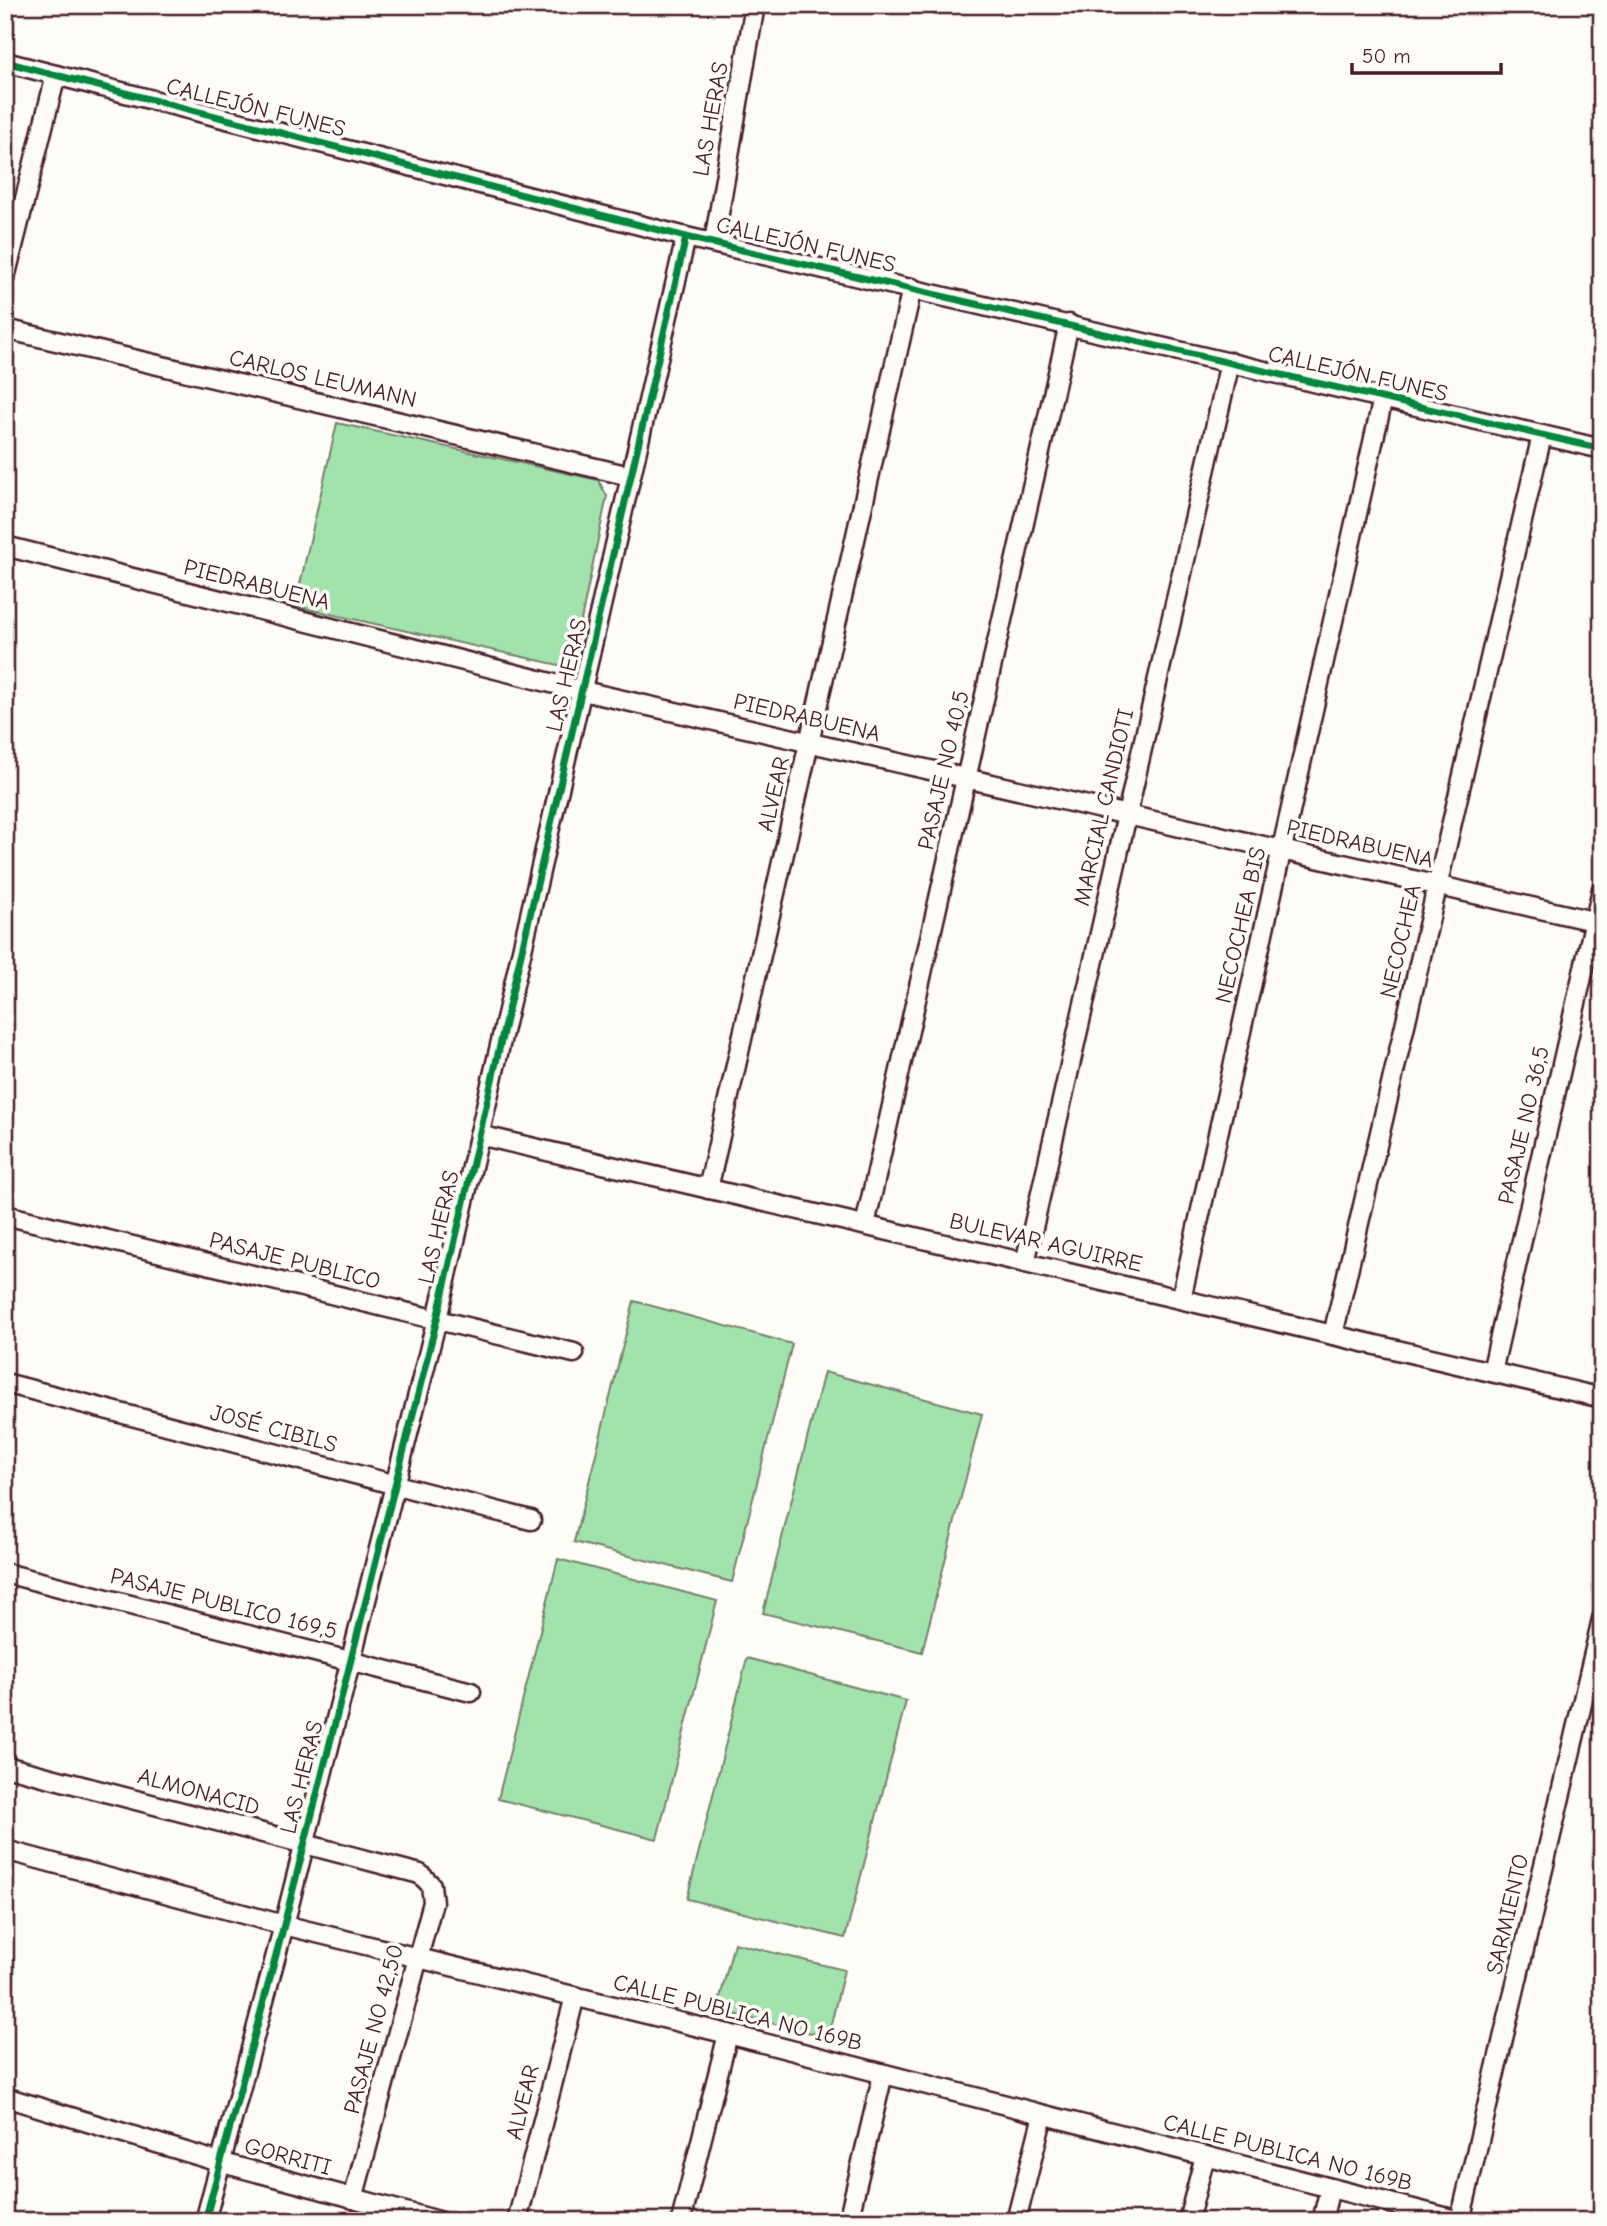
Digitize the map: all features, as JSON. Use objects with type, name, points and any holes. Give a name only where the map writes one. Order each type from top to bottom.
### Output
[{"type":"street","name":"LAS HERAS","points":[[714,242],[755,5]]},
{"type":"street","name":"CALLEJÓN FUNES","points":[[5,62],[686,237],[1602,449]]},
{"type":"street","points":[[5,278],[56,75]]},
{"type":"street","name":"LAS HERAS","points":[[205,2221],[284,1924],[437,1319],[686,237]]},
{"type":"street","name":"ALVEAR","points":[[708,1189],[912,288]]},
{"type":"street","name":"PASAJE NO 40,5","points":[[865,1226],[1069,324]]},
{"type":"street","name":"CARLOS LEUMANN","points":[[5,329],[630,476]]},
{"type":"street","name":"MARCIAL CANDIOTI","points":[[1025,1263],[1230,362]]},
{"type":"street","name":"NECOCHEA BIS","points":[[1181,1299],[1384,398]]},
{"type":"street","name":"NECOCHEA","points":[[1333,1335],[1542,435]]},
{"type":"street","name":"PIEDRABUENA","points":[[5,546],[583,691],[1598,922]]},
{"type":"street","name":"PASAJE NO 36,5","points":[[1492,1372],[1598,922],[1602,889]]},
{"type":"street","name":"BULEVAR AGUIRRE","points":[[479,1135],[1602,1398]]},
{"type":"street","name":"PASAJE PUBLICO","points":[[5,1215],[574,1353]]},
{"type":"street","name":"JOSÉ CIBILS","points":[[5,1383],[531,1520]]},
{"type":"street","name":"PASAJE PUBLICO 169,5","points":[[5,1573],[471,1692]]},
{"type":"street","name":"SARMIENTO","points":[[1460,2221],[1602,1619]]},
{"type":"street","name":"ALMONACID","points":[[5,1766],[421,1874]]},
{"type":"street","name":"CALLE PUBLICA NO 169B","points":[[5,1850],[284,1924],[1460,2221]]},
{"type":"street","name":"PASAJE NO 42,50","points":[[353,2199],[433,1902],[431,1885],[421,1874]]},
{"type":"street","name":"ALVEAR","points":[[517,2221],[575,1996]]},
{"type":"street","points":[[681,2221],[728,2034]]},
{"type":"street","points":[[848,2221],[883,2074]]},
{"type":"street","name":"GORRITI","points":[[5,2097],[219,2162],[439,2221]]},
{"type":"street","points":[[1016,2221],[1043,2115]]},
{"type":"street","points":[[1188,2221],[1205,2156]]},
{"type":"street","points":[[1322,2221],[1331,2188]]},
{"type":"green space","points":[[337,423],[598,480],[607,496],[574,654],[563,666],[295,606]]},
{"type":"green space","points":[[634,1301],[792,1344],[732,1582],[574,1542]]},
{"type":"green space","points":[[824,1372],[982,1414],[922,1652],[763,1613]]},
{"type":"green space","points":[[558,1559],[717,1601],[657,1839],[498,1799]]},
{"type":"green space","points":[[747,1658],[906,1701],[845,1938],[687,1899]]},
{"type":"green space","points":[[734,1943],[844,1970],[828,2037],[717,2010]]},
{"type":"cycle path","points":[[5,62],[686,237],[1602,449]]},
{"type":"cycle path","points":[[205,2221],[284,1925],[437,1319],[686,237]]}]
